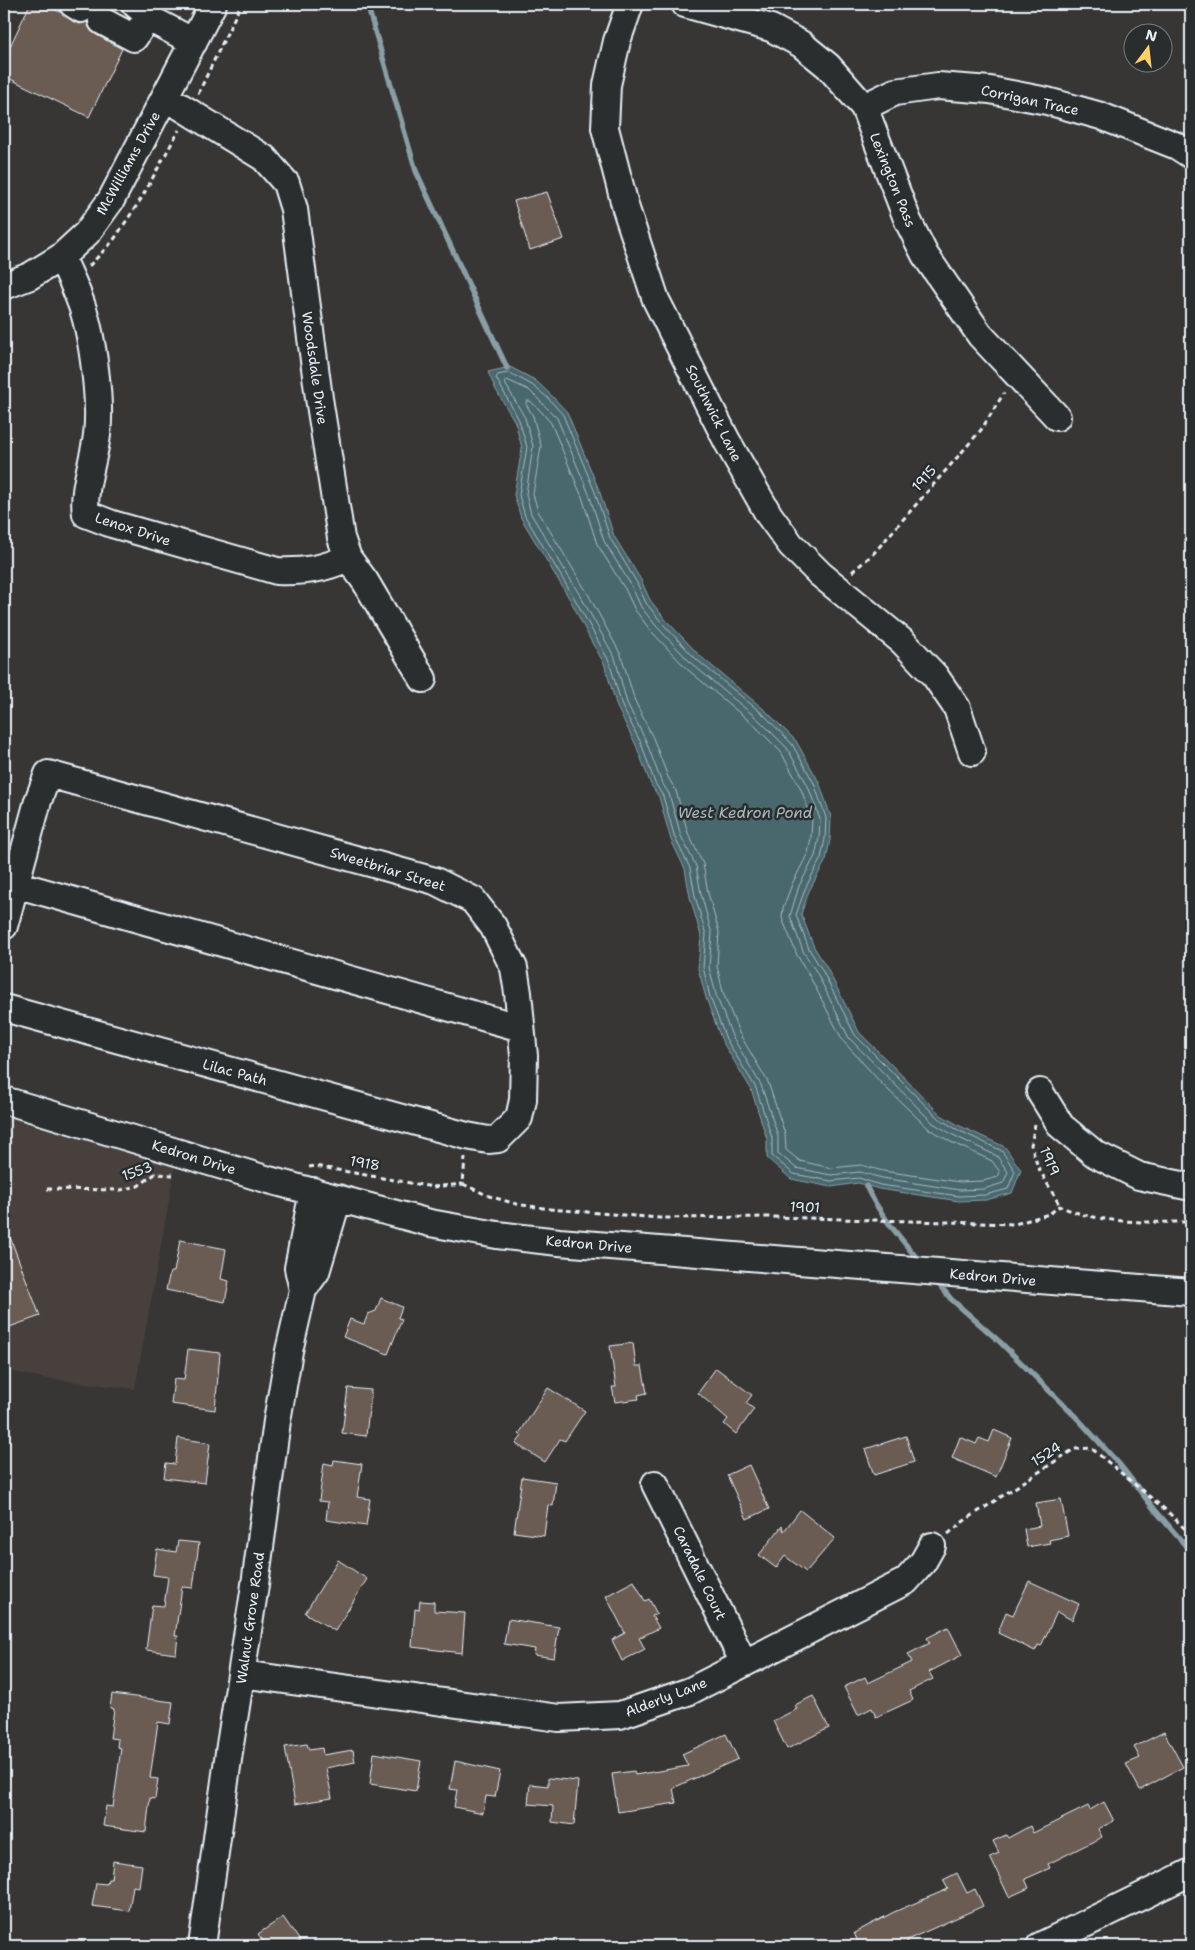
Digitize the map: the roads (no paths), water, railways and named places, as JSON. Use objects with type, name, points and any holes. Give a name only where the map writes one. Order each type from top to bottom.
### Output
[{"type":"street","name":"McWilliams Drive","points":[[4,286],[30,276],[61,257],[87,233],[111,200],[213,4]]},
{"type":"street","name":"Southwick Lane","points":[[630,4],[617,42],[607,85],[605,128],[626,209],[656,300],[727,441],[769,515],[791,545],[835,586],[903,642],[935,676],[957,708],[972,752]]},
{"type":"street","name":"Lexington Pass","points":[[685,4],[771,28],[801,44],[828,66],[864,107],[908,221],[925,255],[980,335],[1057,417]]},
{"type":"street","points":[[94,13],[134,38],[142,10],[156,22],[194,42]]},
{"type":"street","name":"Corrigan Trace","points":[[864,107],[895,92],[938,86],[990,90],[1101,116],[1170,142],[1191,155]]},
{"type":"street","name":"Woodsdale Drive","points":[[165,97],[264,158],[286,183],[294,209],[335,509],[341,538],[348,558],[365,581],[423,679]]},
{"type":"street","name":"Lenox Drive","points":[[61,257],[83,308],[92,351],[98,408],[98,434],[84,501],[86,514],[130,530],[277,570],[301,572],[328,567],[348,558]]},
{"type":"street","name":"Sweetbriar Street","points":[[15,884],[38,801],[48,774],[435,880],[466,896],[473,900],[493,926],[514,968],[524,1056],[523,1091],[519,1118],[498,1140],[467,1136]]},
{"type":"street","points":[[4,926],[15,884],[521,1028]]},
{"type":"street","name":"Lilac Path","points":[[4,1008],[467,1136]]},
{"type":"street","points":[[1040,1092],[1061,1126],[1096,1154],[1139,1176],[1191,1186]]},
{"type":"street","name":"Kedron Drive","points":[[4,1100],[338,1198],[430,1222],[506,1236],[559,1242],[1191,1292]]},
{"type":"street","name":"Walnut Grove Road","points":[[303,1290],[298,1268],[306,1189]]},
{"type":"street","name":"Walnut Grove Road","points":[[202,1946],[277,1421],[289,1351],[303,1290],[316,1272],[338,1198]]},
{"type":"street","name":"Caradale Court","points":[[656,1484],[744,1663]]},
{"type":"street","name":"Alderly Lane","points":[[242,1674],[559,1718],[620,1715],[690,1691],[906,1581],[923,1562],[932,1546]]},
{"type":"street","points":[[1040,1946],[1191,1872]]},
{"type":"water","name":"West Kedron Pond","points":[[510,367],[535,380],[567,412],[599,490],[614,536],[641,580],[650,600],[700,656],[767,712],[796,741],[819,782],[831,817],[830,840],[826,860],[809,891],[801,914],[814,947],[827,968],[859,1032],[941,1115],[1005,1147],[1021,1170],[1012,1193],[986,1200],[959,1201],[879,1189],[858,1183],[831,1187],[791,1179],[767,1158],[767,1139],[751,1089],[722,1041],[706,998],[698,968],[701,936],[690,897],[685,869],[671,840],[659,797],[651,785],[636,745],[617,707],[604,663],[572,603],[521,518],[514,495],[522,448],[515,422],[496,390],[488,372]]},
{"type":"waterway","points":[[367,4],[416,171],[507,368]]},
{"type":"waterway","points":[[866,1186],[884,1216],[921,1263]]},
{"type":"waterway","points":[[935,1280],[951,1299],[1000,1342],[1078,1419],[1119,1464],[1191,1552]]}]
